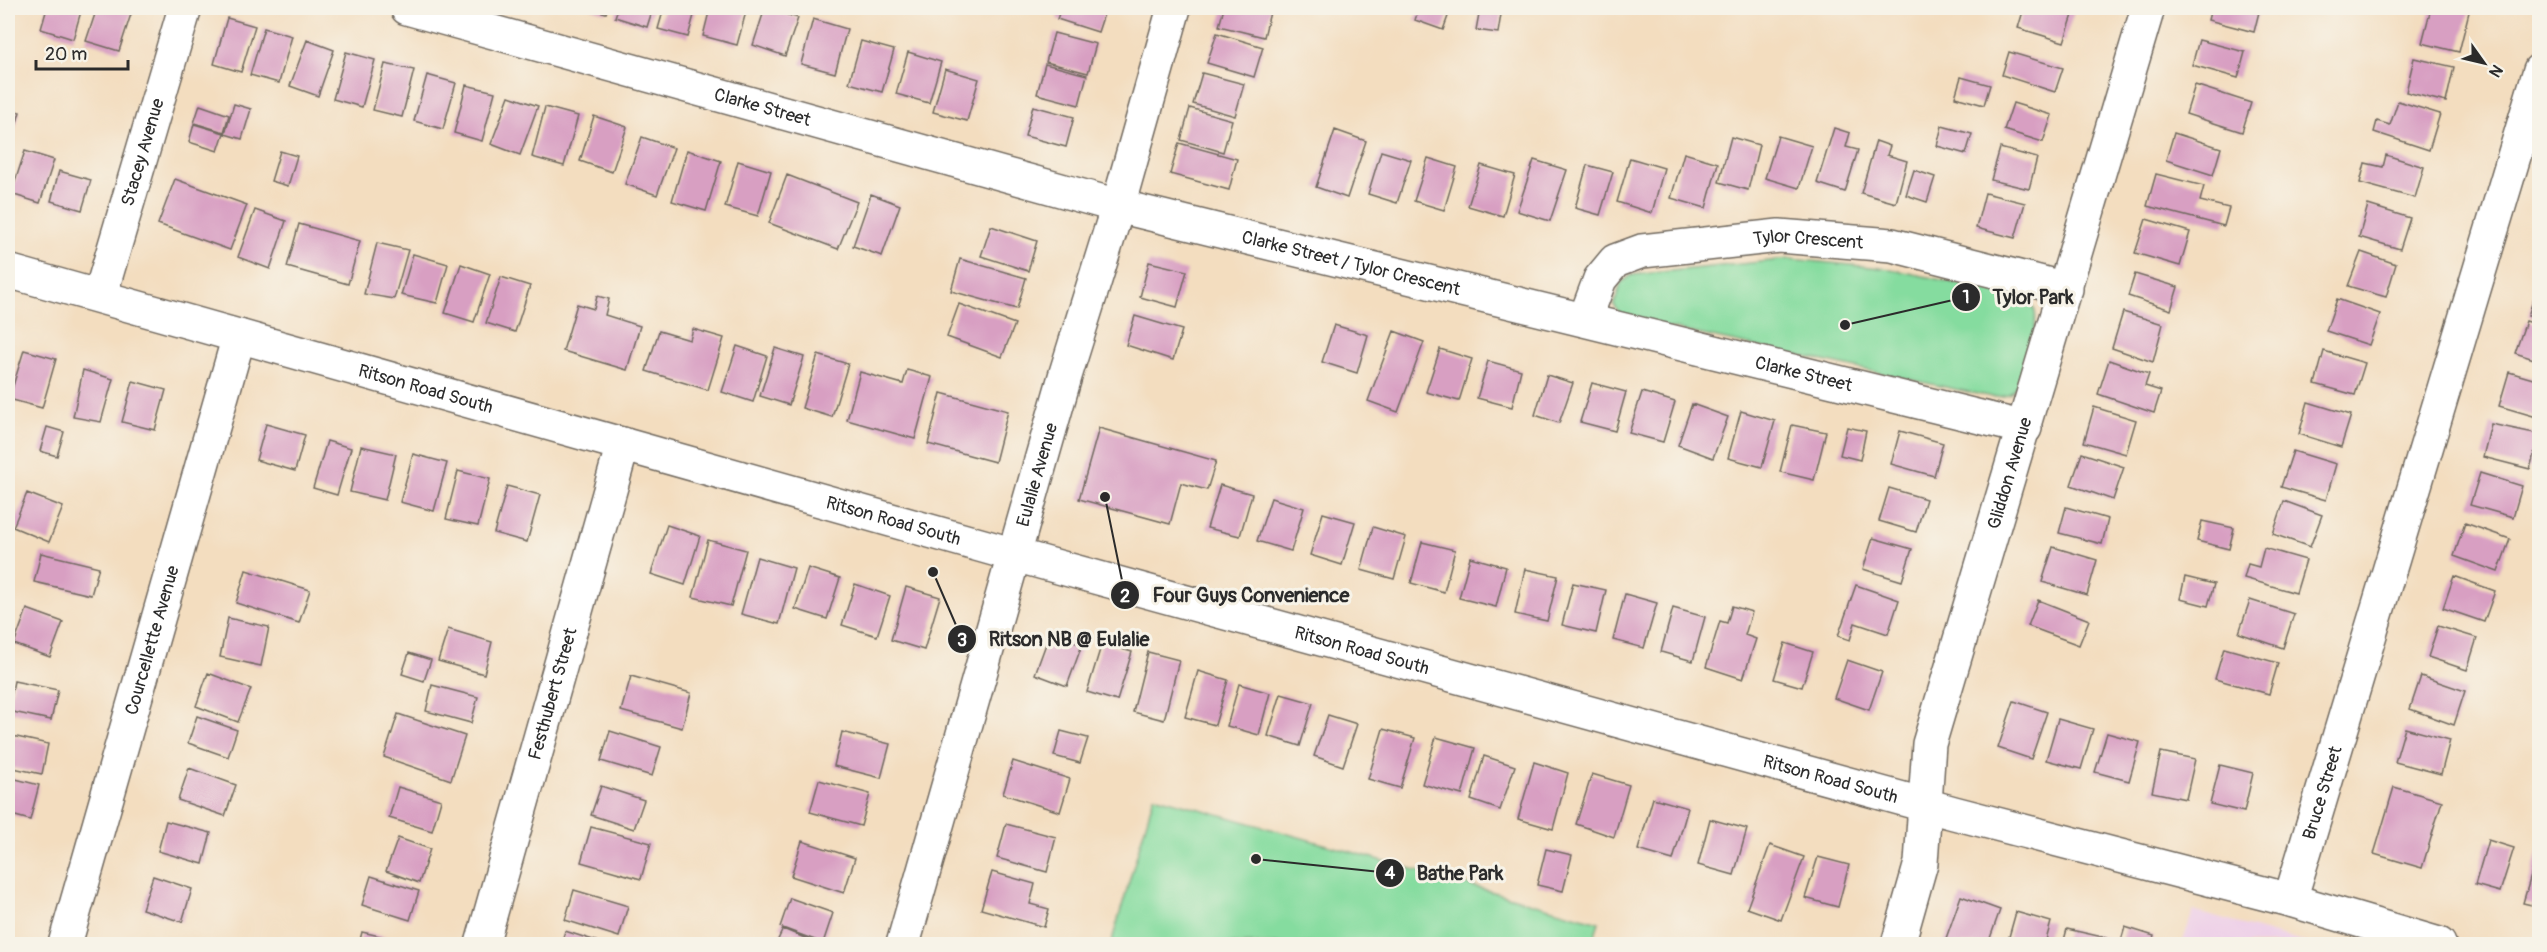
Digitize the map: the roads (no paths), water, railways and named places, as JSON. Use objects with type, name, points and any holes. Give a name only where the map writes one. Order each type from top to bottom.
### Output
[{"type":"street","name":"Stacey Avenue","points":[[100,296],[185,8]]},
{"type":"street","name":"Clarke Street","points":[[407,8],[1118,206]]},
{"type":"street","name":"Eulalie Avenue","points":[[903,945],[1065,373],[1118,206],[1174,8]]},
{"type":"street","name":"Gliddon Avenue","points":[[1898,945],[1921,863],[1929,744],[2025,428],[2148,8]]},
{"type":"street","name":"Bruce Street","points":[[2290,900],[2540,70]]},
{"type":"street","name":"Clarke Street / Tylor Crescent","points":[[1118,206],[1585,320]]},
{"type":"street","name":"Tylor Crescent","points":[[1585,320],[1600,279],[1615,261],[1642,250],[1779,236],[1892,245],[2066,289]]},
{"type":"street","name":"Ritson Road South","points":[[8,271],[1015,555],[1925,805],[2290,900],[2439,945]]},
{"type":"street","name":"Clarke Street","points":[[1585,320],[2025,428]]},
{"type":"street","name":"Courcellette Avenue","points":[[64,945],[239,336]]},
{"type":"street","name":"Festhubert Street","points":[[482,945],[623,444]]},
{"type":"place","name":"Tylor Park","points":[[1845,325]]},
{"type":"place","name":"Four Guys Convenience","points":[[1105,497]]},
{"type":"place","name":"Ritson NB @ Eulalie","points":[[933,572]]},
{"type":"place","name":"Bathe Park","points":[[1256,859]]}]
